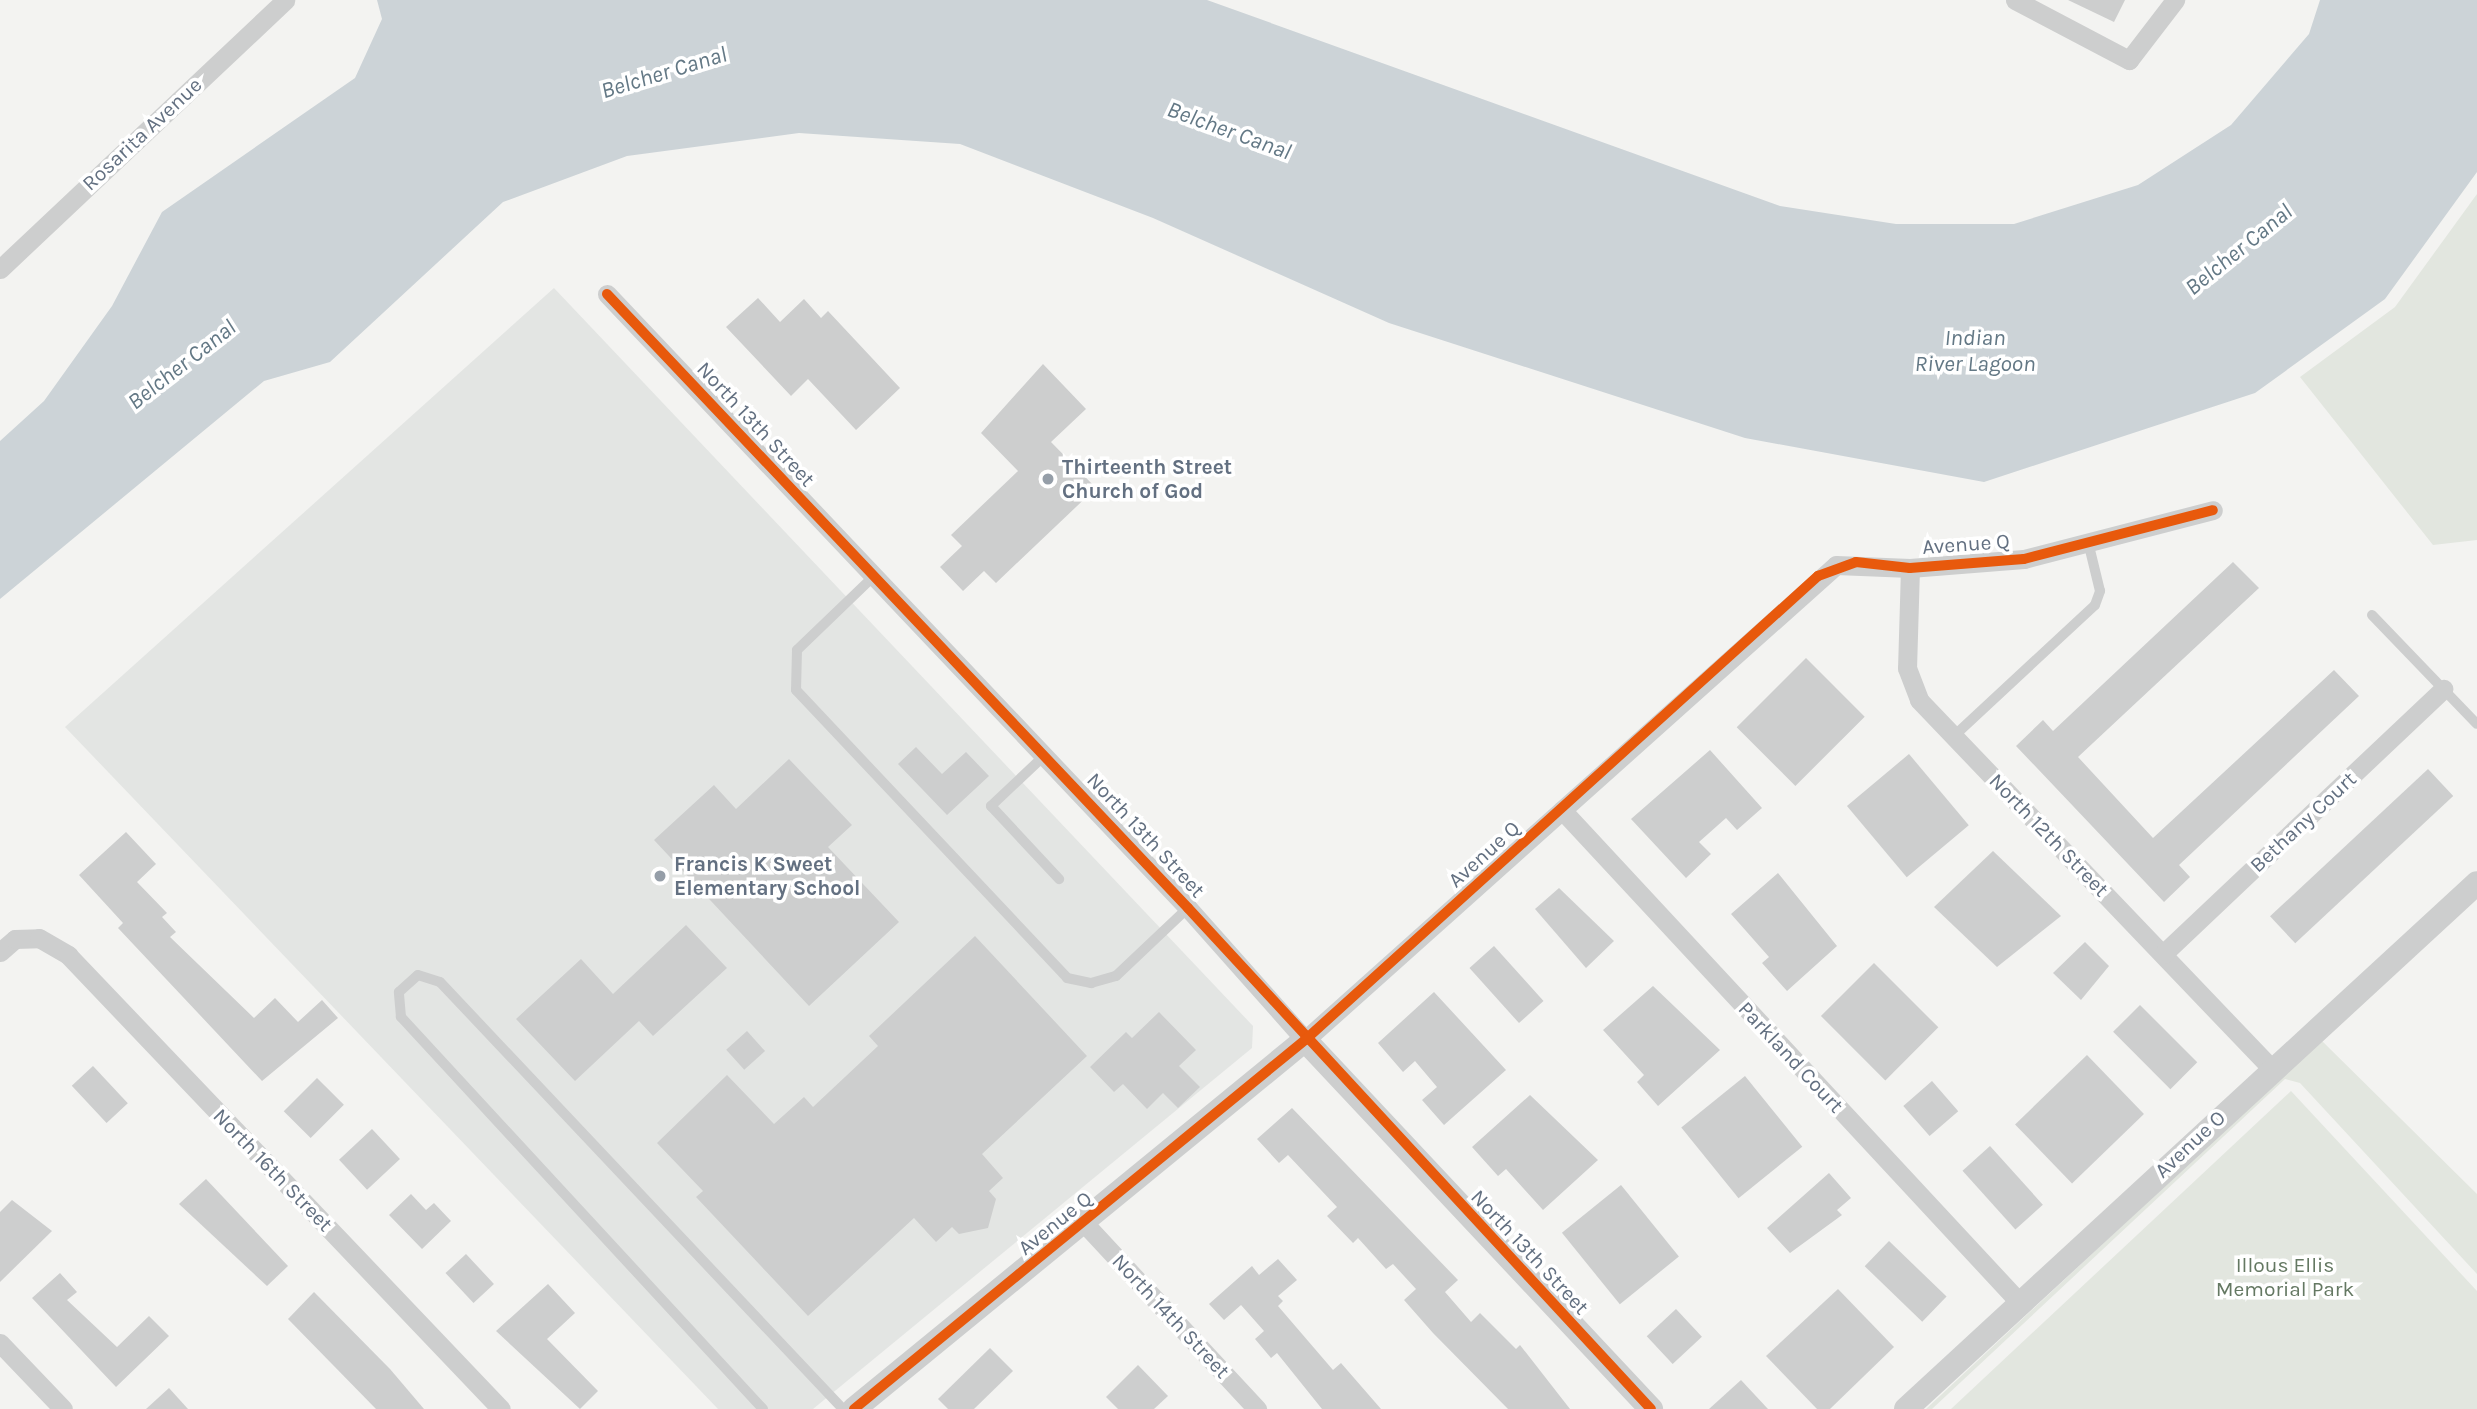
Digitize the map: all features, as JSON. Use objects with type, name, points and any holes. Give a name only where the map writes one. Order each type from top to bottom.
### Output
[{"type":"street","name":"Rosarita Avenue","points":[[0,269],[285,0]]},
{"type":"street","points":[[2015,0],[2129,60],[2175,0]]},
{"type":"street","name":"North 13th Street","points":[[607,294],[1188,908],[1305,1040],[1651,1409]]},
{"type":"street","name":"Avenue Q","points":[[855,1408],[1085,1224],[1305,1040],[1818,576],[1856,562],[1910,568],[2024,559],[2089,546],[2213,510]]},
{"type":"street","name":"North 12th Street","points":[[1910,568],[1907,668],[1919,700],[2271,1068]]},
{"type":"street","name":"Bethany Court","points":[[2163,954],[2443,689]]},
{"type":"street","name":"Parkland Court","points":[[1562,810],[2021,1304]]},
{"type":"street","name":"Avenue O","points":[[1906,1409],[2271,1068],[2477,883]]},
{"type":"street","name":"North 16th Street","points":[[0,952],[15,939],[39,937],[68,955],[501,1409]]},
{"type":"street","name":"North 14th Street","points":[[1085,1224],[1257,1409]]},
{"type":"street","points":[[0,1343],[63,1409]]},
{"type":"lane","points":[[1954,736],[2095,605],[2100,592],[2089,546]]},
{"type":"lane","points":[[874,576],[797,650],[796,690],[1068,978],[1091,983],[1116,976],[1188,908]]},
{"type":"lane","points":[[2372,615],[2477,724]]},
{"type":"lane","points":[[1044,756],[991,806],[1059,879]]},
{"type":"lane","points":[[763,1409],[401,1017],[399,992],[418,975],[439,982],[855,1408]]},
{"type":"shaded area","name":"Francis K Sweet Elementary School","points":[[554,288],[1253,1026],[1252,1048],[813,1409],[718,1409],[65,727]]},
{"type":"green space","points":[[2477,194],[2477,540],[2433,545],[2300,377],[2395,307]]},
{"type":"green space","points":[[2321,1040],[2477,1194],[2477,1274],[2300,1083],[2285,1079],[1932,1409],[1926,1409]]},
{"type":"green space","name":"Illous Ellis Memorial Park","points":[[2291,1091],[2477,1291],[2477,1409],[1951,1409]]},
{"type":"water","name":"Indian River Lagoon","points":[[377,0],[1207,0],[1780,206],[1896,224],[2014,224],[2138,185],[2231,125],[2309,34],[2320,0],[2477,0],[2477,172],[2385,299],[2255,393],[1984,482],[1745,438],[1389,323],[1153,218],[960,144],[799,133],[627,156],[503,202],[330,362],[264,381],[0,599],[0,441],[44,401],[112,306],[162,212],[355,78],[382,19]]},
{"type":"building","points":[[2068,0],[2125,0],[2114,22]]},
{"type":"building","points":[[758,298],[780,322],[804,299],[821,318],[828,311],[900,388],[856,430],[808,379],[791,396],[726,327]]},
{"type":"building","name":"Thirteenth Street Church of God","points":[[1043,364],[1086,409],[1051,442],[1096,488],[996,583],[984,571],[963,591],[940,567],[962,546],[951,535],[1018,471],[981,433]]},
{"type":"building","points":[[2233,562],[2259,588],[2078,757],[2153,838],[2334,670],[2359,696],[2179,865],[2190,877],[2164,902],[2016,746],[2043,720],[2053,731]]},
{"type":"building","points":[[1806,658],[1865,717],[1795,786],[1737,727]]},
{"type":"building","points":[[916,747],[942,774],[966,752],[989,776],[947,815],[898,764]]},
{"type":"building","points":[[1710,750],[1762,808],[1737,830],[1726,818],[1699,842],[1711,854],[1686,878],[1631,819]]},
{"type":"building","points":[[1909,754],[1969,825],[1907,877],[1847,806]]},
{"type":"building","points":[[789,759],[852,825],[828,847],[899,922],[809,1006],[654,840],[714,785],[736,809]]},
{"type":"building","points":[[2428,769],[2453,796],[2295,943],[2270,916]]},
{"type":"building","points":[[126,832],[156,864],[137,882],[167,913],[162,917],[176,932],[170,937],[254,1018],[275,998],[298,1022],[322,1000],[338,1018],[262,1081],[118,928],[123,923],[79,875]]},
{"type":"building","points":[[1993,851],[2061,916],[1997,967],[1934,907]]},
{"type":"building","points":[[1778,873],[1837,946],[1787,991],[1762,963],[1769,957],[1731,914]]},
{"type":"building","points":[[1559,888],[1614,941],[1586,968],[1535,909]]},
{"type":"building","points":[[686,925],[727,968],[653,1036],[639,1021],[575,1081],[516,1019],[581,959],[613,994]]},
{"type":"building","points":[[975,936],[1087,1056],[982,1154],[1003,1178],[989,1191],[996,1199],[988,1228],[959,1234],[952,1227],[936,1242],[914,1218],[808,1316],[696,1197],[703,1191],[657,1143],[727,1075],[774,1124],[804,1097],[813,1107],[878,1046],[869,1036]]},
{"type":"building","points":[[2085,942],[2109,966],[2081,1000],[2053,973]]},
{"type":"building","points":[[1494,946],[1544,1001],[1519,1023],[1469,968]]},
{"type":"building","points":[[1874,963],[1938,1027],[1885,1080],[1821,1016]]},
{"type":"building","points":[[1653,986],[1720,1050],[1658,1106],[1637,1082],[1644,1075],[1603,1030]]},
{"type":"building","points":[[1434,992],[1506,1070],[1444,1125],[1422,1100],[1437,1087],[1415,1061],[1403,1072],[1378,1043]]},
{"type":"building","points":[[2140,1005],[2197,1062],[2170,1089],[2113,1032]]},
{"type":"building","points":[[1159,1012],[1196,1050],[1179,1066],[1200,1087],[1178,1108],[1163,1093],[1147,1109],[1123,1084],[1114,1092],[1090,1067],[1126,1032],[1132,1038]]},
{"type":"building","points":[[747,1031],[765,1051],[744,1070],[726,1050]]},
{"type":"building","points":[[2087,1055],[2144,1114],[2072,1183],[2015,1124]]},
{"type":"building","points":[[93,1066],[128,1103],[107,1123],[72,1086]]},
{"type":"building","points":[[1745,1076],[1802,1147],[1739,1198],[1681,1128]]},
{"type":"building","points":[[317,1078],[344,1105],[311,1138],[284,1111]]},
{"type":"building","points":[[1932,1081],[1958,1111],[1930,1136],[1903,1106]]},
{"type":"building","points":[[1530,1095],[1598,1160],[1543,1210],[1506,1169],[1498,1176],[1472,1147]]},
{"type":"building","points":[[1292,1108],[1458,1280],[1445,1292],[1471,1322],[1480,1313],[1516,1349],[1520,1345],[1570,1409],[1508,1409],[1433,1333],[1404,1300],[1416,1289],[1393,1264],[1386,1269],[1358,1238],[1353,1243],[1327,1216],[1337,1207],[1288,1155],[1279,1163],[1257,1139]]},
{"type":"building","points":[[372,1129],[400,1159],[367,1190],[339,1160]]},
{"type":"building","points":[[1990,1146],[2043,1205],[2015,1229],[1963,1171]]},
{"type":"building","points":[[1829,1173],[1851,1198],[1837,1210],[1842,1215],[1790,1253],[1767,1228]]},
{"type":"building","points":[[206,1179],[288,1266],[267,1286],[179,1204]]},
{"type":"building","points":[[1621,1185],[1679,1256],[1620,1304],[1562,1233]]},
{"type":"building","points":[[411,1194],[426,1210],[434,1203],[451,1221],[422,1249],[389,1215]]},
{"type":"building","points":[[12,1200],[52,1231],[0,1282],[0,1212]]},
{"type":"building","points":[[1889,1241],[1947,1297],[1922,1322],[1865,1266]]},
{"type":"building","points":[[466,1254],[494,1284],[473,1303],[446,1273]]},
{"type":"building","points":[[1278,1259],[1297,1280],[1278,1296],[1283,1301],[1278,1306],[1333,1370],[1341,1363],[1381,1409],[1322,1409],[1277,1353],[1271,1358],[1255,1339],[1264,1331],[1241,1305],[1224,1320],[1209,1304],[1252,1266],[1259,1275]]},
{"type":"building","points":[[60,1273],[77,1292],[67,1300],[117,1347],[149,1316],[169,1336],[116,1387],[32,1298]]},
{"type":"building","points":[[548,1284],[575,1313],[547,1339],[598,1391],[580,1409],[496,1331]]},
{"type":"building","points":[[1838,1289],[1894,1347],[1830,1409],[1817,1409],[1766,1356]]},
{"type":"building","points":[[314,1292],[390,1369],[424,1409],[376,1409],[288,1319]]},
{"type":"building","points":[[1676,1309],[1702,1337],[1673,1364],[1647,1336]]},
{"type":"building","points":[[990,1348],[1013,1371],[974,1409],[948,1409],[938,1399]]},
{"type":"building","points":[[1138,1365],[1168,1396],[1154,1409],[1118,1409],[1106,1397]]},
{"type":"building","points":[[1741,1380],[1768,1409],[1709,1409]]},
{"type":"building","points":[[169,1388],[188,1409],[146,1409]]},
{"type":"cycle path","points":[[607,294],[1188,908],[1651,1409]]},
{"type":"cycle path","points":[[854,1409],[1305,1040],[1818,576],[1856,562],[1910,568],[2024,559],[2213,510]]},
{"type":"place","name":"Thirteenth Street Church of God","points":[[1048,479]]},
{"type":"place","name":"Francis K Sweet Elementary School","points":[[660,876]]},
{"type":"water label","name":"Belcher Canal","points":[[664,73]]},
{"type":"water label","name":"Belcher Canal","points":[[1229,131]]},
{"type":"water label","name":"Belcher Canal","points":[[2239,250]]},
{"type":"water label","name":"Belcher Canal","points":[[182,365]]}]
